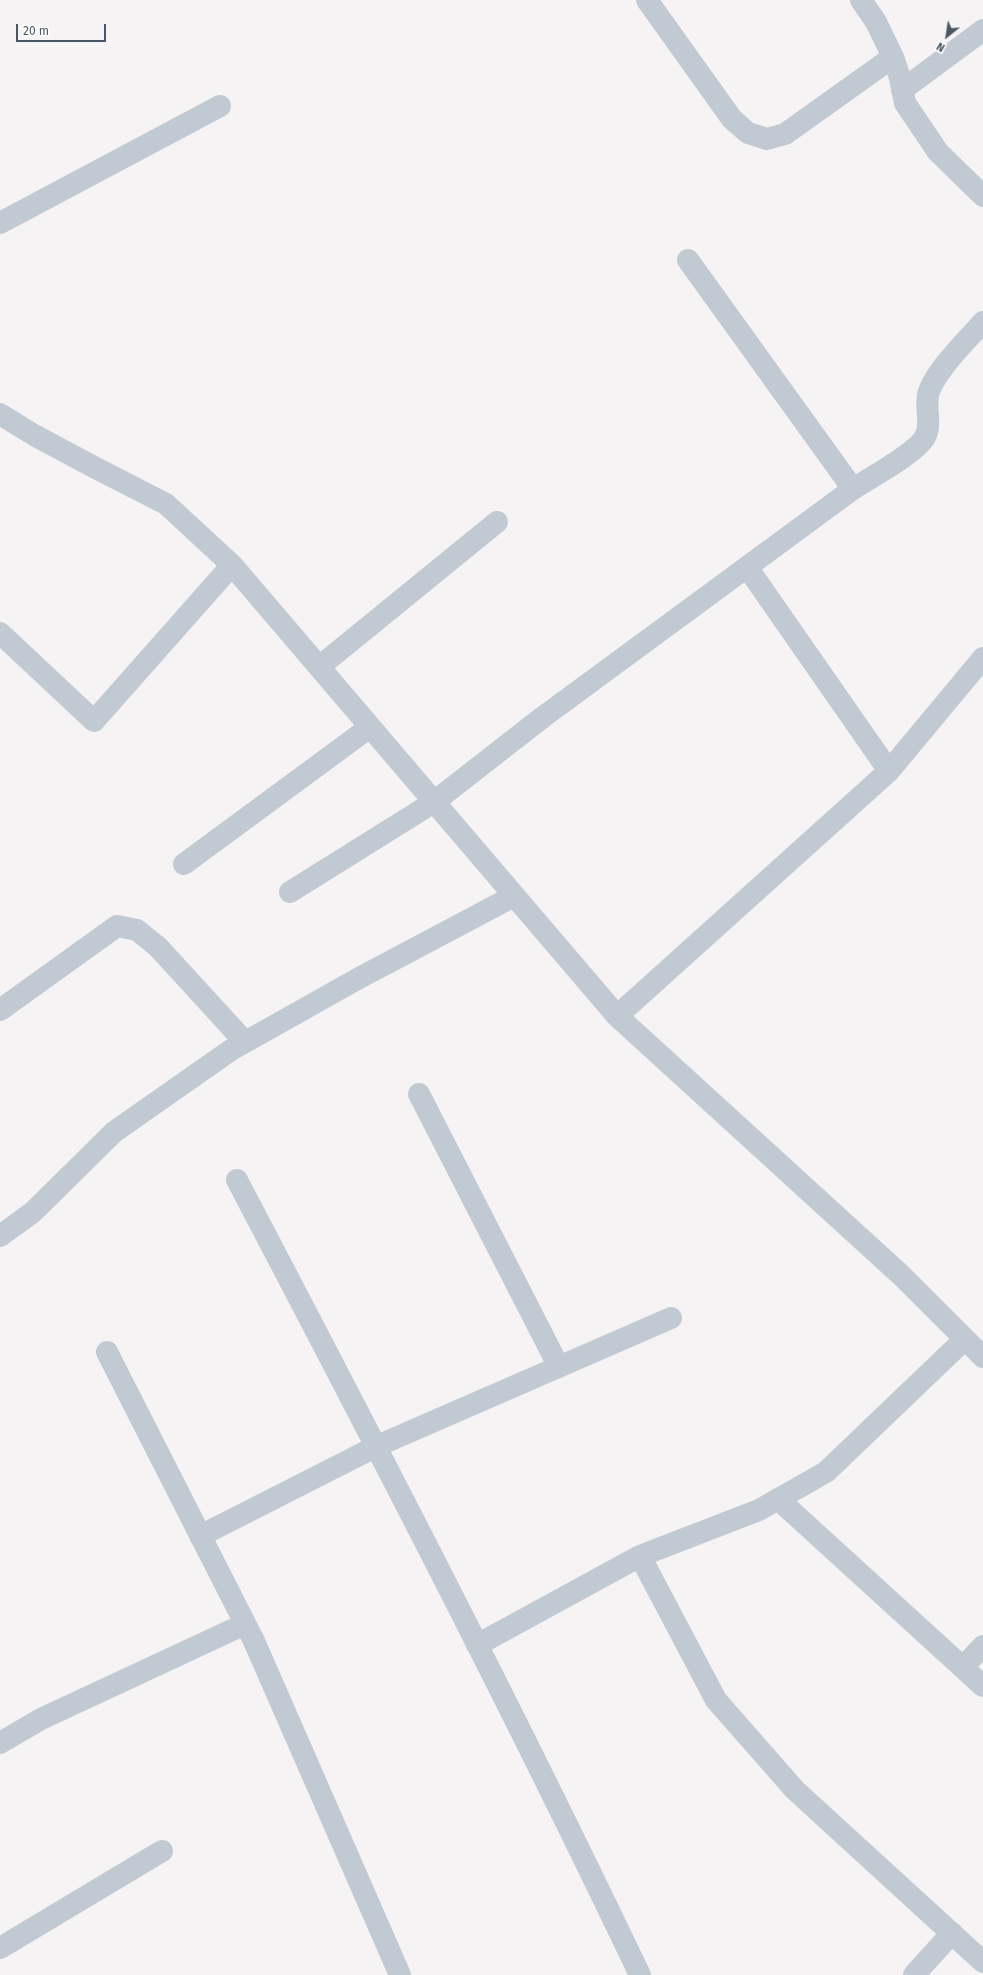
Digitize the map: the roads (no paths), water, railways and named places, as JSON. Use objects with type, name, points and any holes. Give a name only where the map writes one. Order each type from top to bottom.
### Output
[{"type":"street","points":[[647,0],[732,119],[748,133],[766,139],[785,134],[893,57]]},
{"type":"street","points":[[861,0],[876,22],[893,57],[904,103],[938,152],[983,196]]},
{"type":"street","points":[[902,90],[983,30]]},
{"type":"street","points":[[0,223],[220,106]]},
{"type":"street","points":[[688,260],[853,489]]},
{"type":"street","points":[[290,892],[434,802],[543,717],[853,489],[915,448],[924,439],[928,426],[928,396],[933,383],[947,363],[983,322]]},
{"type":"street","points":[[0,414],[34,435],[166,504],[232,565],[617,1016],[902,1276],[983,1357]]},
{"type":"street","points":[[319,667],[497,522]]},
{"type":"street","points":[[0,633],[94,721],[232,565]]},
{"type":"street","points":[[747,567],[889,772]]},
{"type":"street","points":[[617,1016],[889,772],[983,658]]},
{"type":"street","points":[[184,864],[370,726]]},
{"type":"street","points":[[0,1236],[33,1212],[114,1132],[231,1050],[361,977],[514,896]]},
{"type":"street","points":[[0,1010],[117,926],[137,930],[158,947],[245,1042]]},
{"type":"street","points":[[419,1094],[559,1367]]},
{"type":"street","points":[[238,1180],[377,1446],[594,1878],[640,1975]]},
{"type":"street","points":[[200,1536],[377,1446],[671,1318]]},
{"type":"street","points":[[477,1645],[640,1556],[759,1510],[826,1472],[965,1338]]},
{"type":"street","points":[[107,1352],[245,1624],[400,1975]]},
{"type":"street","points":[[778,1499],[983,1686]]},
{"type":"street","points":[[640,1556],[716,1700],[795,1790],[983,1962]]},
{"type":"street","points":[[0,1743],[41,1718],[245,1624]]},
{"type":"street","points":[[963,1667],[983,1646]]},
{"type":"street","points":[[0,1948],[162,1851]]},
{"type":"street","points":[[914,1975],[952,1933]]}]
